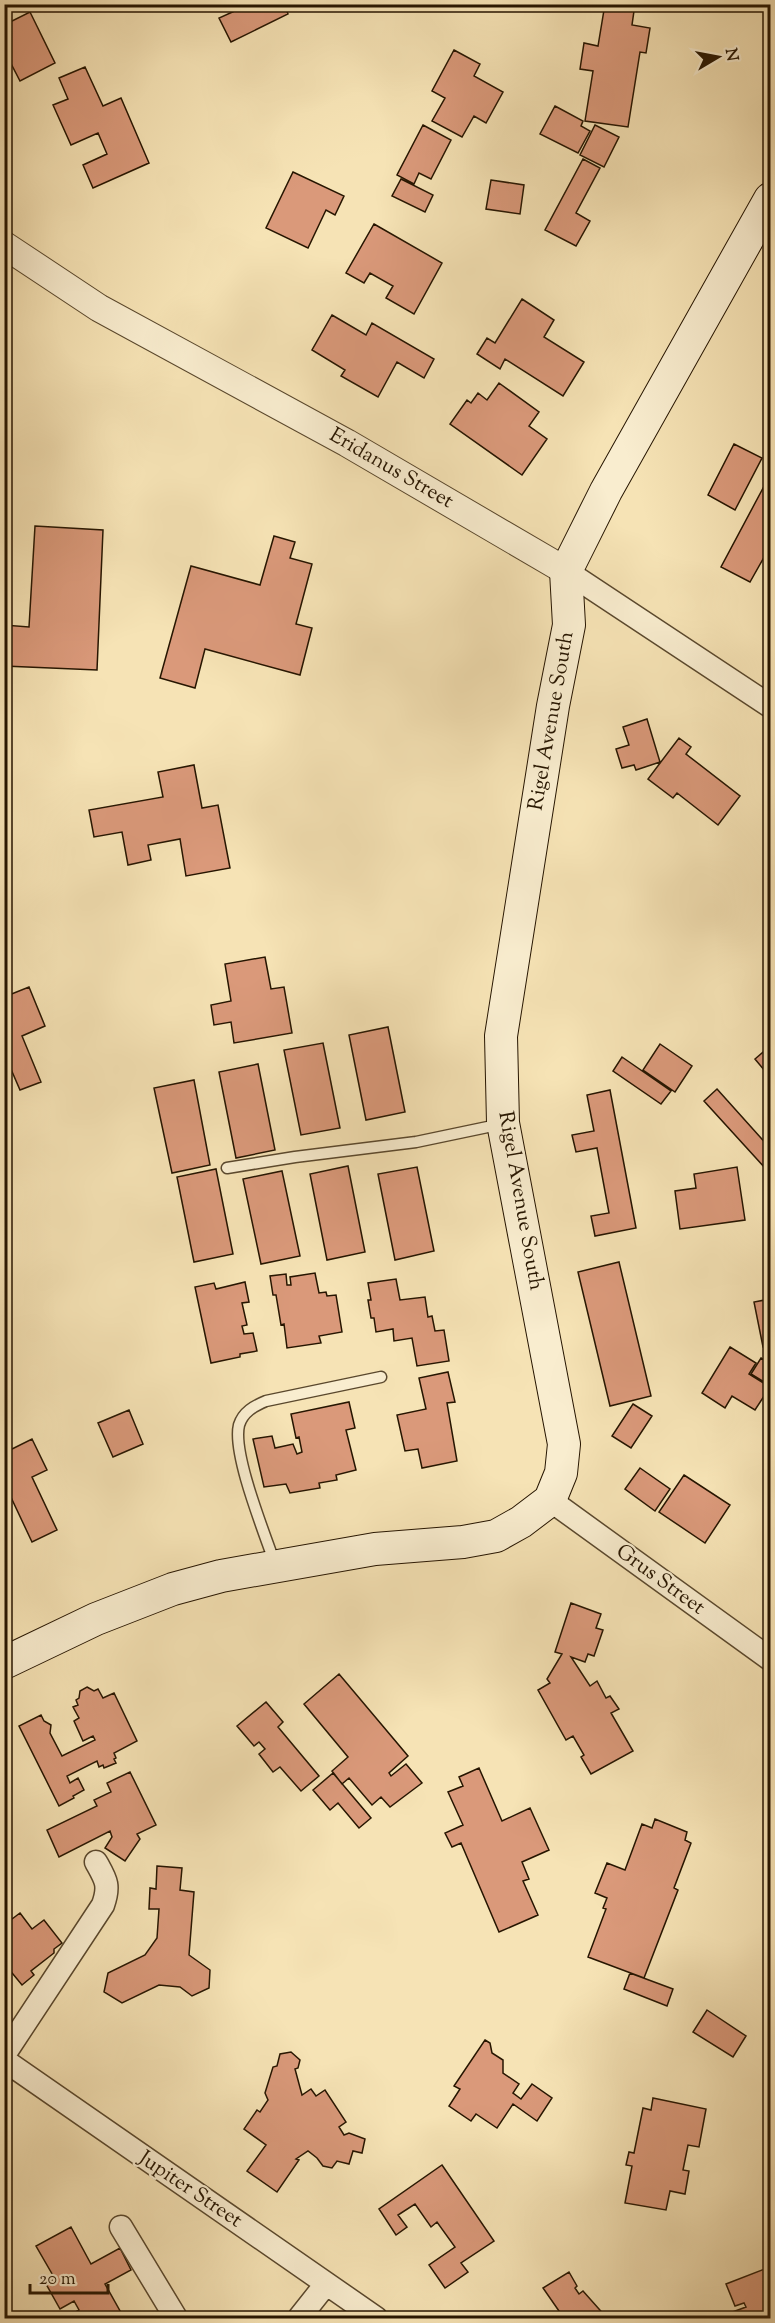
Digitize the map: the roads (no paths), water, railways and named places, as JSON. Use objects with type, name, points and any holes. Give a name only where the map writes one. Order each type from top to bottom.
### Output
[{"type":"main road","name":"Rigel Avenue South","points":[[550,1500],[561,1473],[564,1444],[503,1123],[501,1036],[552,706],[569,626],[566,571],[606,492],[771,199]]},
{"type":"main road","points":[[4,1663],[96,1619],[173,1588],[221,1576],[375,1549],[463,1542],[496,1536],[521,1522],[550,1500]]},
{"type":"street","name":"Eridanus Street","points":[[4,245],[99,308],[347,443],[566,571],[771,706]]},
{"type":"street","name":"Grus Street","points":[[550,1500],[771,1659]]},
{"type":"street","points":[[4,2055],[103,1905],[108,1891],[104,1875],[96,1862]]},
{"type":"street","name":"Jupiter Street","points":[[4,2060],[376,2319]]},
{"type":"street","points":[[122,2227],[176,2319]]},
{"type":"street","points":[[298,2319],[326,2284]]},
{"type":"lane","points":[[227,1168],[295,1156],[416,1142],[503,1123]]},
{"type":"lane","points":[[276,1566],[255,1507],[237,1443],[240,1424],[253,1407],[266,1401],[381,1377]]}]
